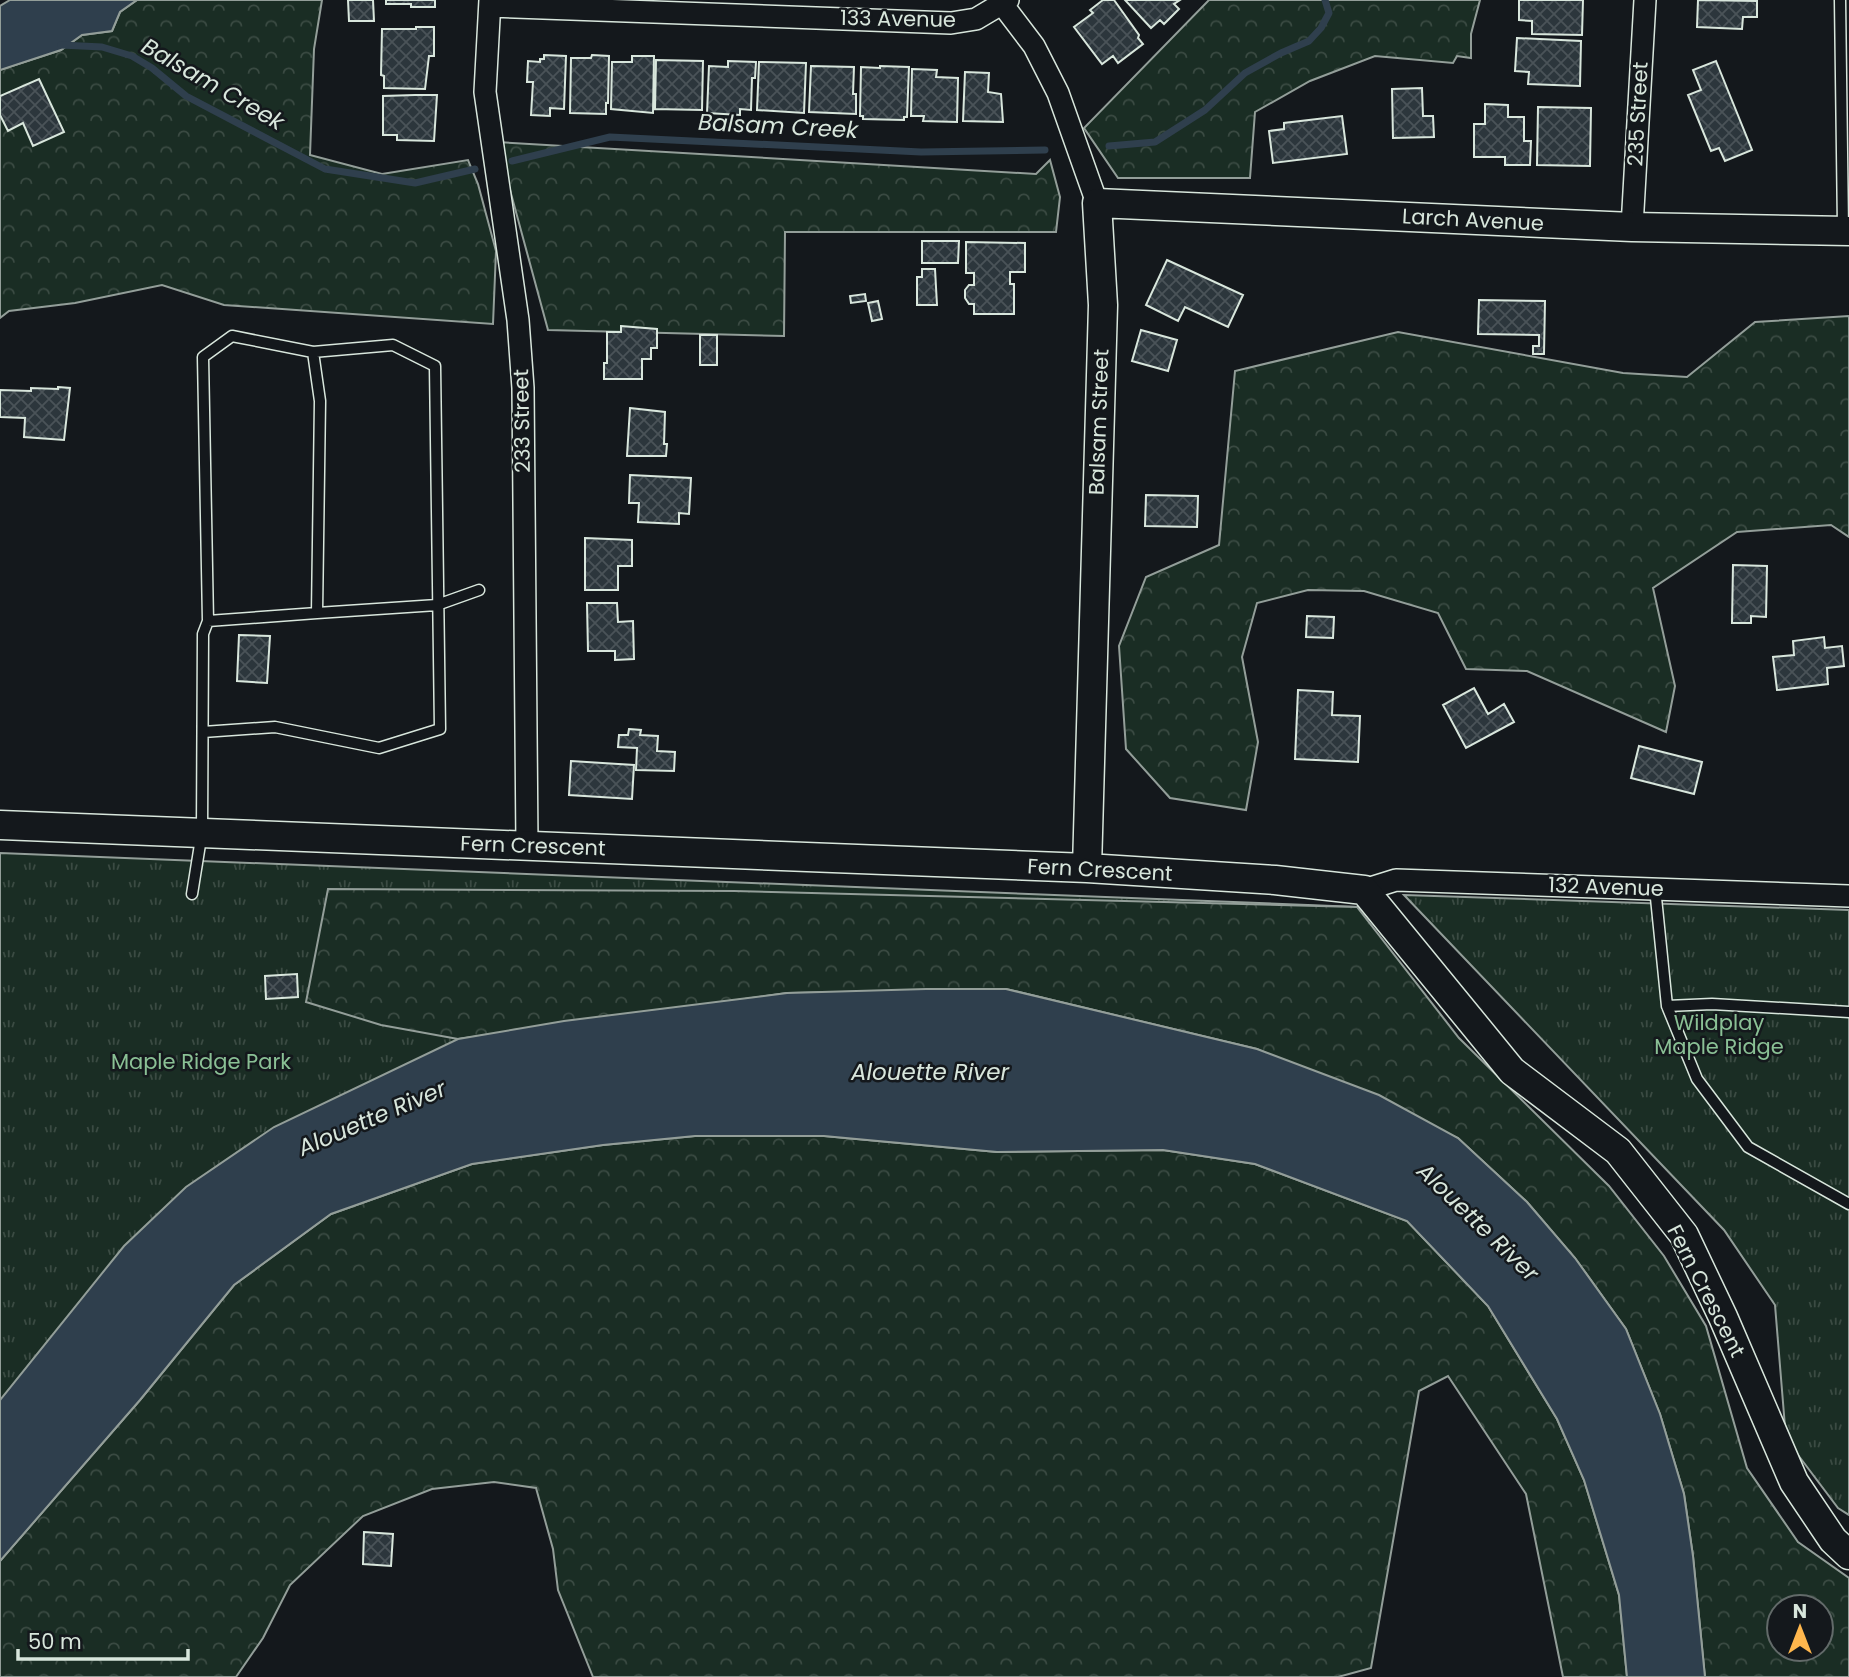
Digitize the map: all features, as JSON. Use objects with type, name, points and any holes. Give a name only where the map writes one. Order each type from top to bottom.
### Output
[{"type":"street","name":"235 Street","points":[[1632,227],[1645,0]]},
{"type":"street","name":"133 Avenue","points":[[490,3],[951,23],[976,19],[1003,1]]},
{"type":"street","name":"Balsam Street","points":[[1003,1],[1034,46],[1058,93],[1097,203],[1103,305],[1087,867]]},
{"type":"street","name":"233 Street","points":[[490,3],[485,92],[518,320],[523,388],[527,845]]},
{"type":"street","name":"Larch Avenue","points":[[1097,203],[1632,227],[1846,231]]},
{"type":"street","name":"Fern Crescent","points":[[0,825],[1087,867],[1287,881],[1364,890],[1512,1071],[1618,1151],[1684,1235],[1723,1317],[1794,1482],[1833,1540],[1849,1555]]},
{"type":"street","name":"132 Avenue","points":[[1364,890],[1396,880],[1849,896]]},
{"type":"lane","points":[[1840,0],[1846,231]]},
{"type":"lane","points":[[192,894],[202,832],[203,634],[208,621],[203,357],[232,336],[313,352],[393,345],[435,366],[440,729],[379,748],[275,727],[203,732]]},
{"type":"lane","points":[[313,352],[320,401],[317,613]]},
{"type":"lane","points":[[208,621],[437,605],[479,590]]},
{"type":"lane","points":[[1655,888],[1667,1006],[1697,1079],[1748,1147],[1849,1204]]},
{"type":"lane","points":[[1667,1006],[1712,1003],[1849,1012]]},
{"type":"green space","points":[[137,0],[322,0],[314,49],[310,155],[382,174],[468,160],[478,184],[496,251],[493,324],[224,305],[162,285],[75,303],[9,311],[0,318],[0,70],[61,50],[82,35],[112,31],[120,12]]},
{"type":"green space","points":[[1209,0],[1480,0],[1471,34],[1471,58],[1457,56],[1453,63],[1375,56],[1310,81],[1255,112],[1250,178],[1118,178],[1084,128]]},
{"type":"green space","points":[[497,142],[1036,174],[1050,160],[1060,197],[1056,232],[785,232],[784,336],[548,330]]},
{"type":"green space","points":[[1849,316],[1849,537],[1831,525],[1737,532],[1653,588],[1675,686],[1666,732],[1527,671],[1466,669],[1438,613],[1364,591],[1308,590],[1257,603],[1242,657],[1258,742],[1246,810],[1170,798],[1126,749],[1119,646],[1146,577],[1219,545],[1235,371],[1398,332],[1623,373],[1687,377],[1755,322]]},
{"type":"green space","name":"Maple Ridge Park","points":[[0,853],[1357,907],[1348,1199],[1255,1164],[234,1285],[0,1561]]},
{"type":"green space","points":[[328,889],[734,891],[1357,907],[1459,1038],[1609,1186],[1664,1256],[1706,1326],[1747,1468],[1798,1542],[1849,1578],[1849,1677],[1705,1677],[1684,1494],[1660,1414],[1626,1329],[1575,1258],[1527,1202],[1458,1138],[1257,1049],[1006,989],[787,993],[458,1039],[381,1025],[306,1002]]},
{"type":"green space","name":"Wildplay Maple Ridge","points":[[1404,895],[1849,910],[1849,1515],[1838,1508],[1786,1439],[1775,1305],[1724,1230]]},
{"type":"green space","points":[[695,1136],[824,1136],[997,1152],[1163,1150],[1255,1164],[1407,1221],[1488,1306],[1557,1419],[1584,1480],[1619,1595],[1627,1677],[1563,1677],[1526,1494],[1448,1376],[1419,1391],[1371,1668],[1338,1677],[593,1677],[558,1590],[553,1549],[536,1488],[494,1482],[432,1489],[363,1516],[290,1585],[263,1638],[236,1677],[0,1677],[0,1561],[140,1400],[234,1285],[331,1214],[472,1164],[603,1145]]},
{"type":"water","points":[[10,0],[137,0],[120,12],[112,31],[82,35],[61,50],[0,70],[0,6]]},
{"type":"water","name":"Alouette River","points":[[1006,989],[1257,1049],[1379,1095],[1458,1138],[1527,1202],[1575,1258],[1626,1329],[1660,1414],[1684,1494],[1705,1677],[1627,1677],[1619,1595],[1584,1480],[1557,1419],[1488,1306],[1407,1221],[1255,1164],[1163,1150],[997,1152],[824,1136],[695,1136],[603,1145],[472,1164],[331,1214],[234,1285],[140,1400],[0,1561],[0,1400],[124,1246],[186,1187],[274,1127],[458,1039],[564,1021],[787,993]]},
{"type":"building","points":[[348,0],[373,0],[374,21],[349,21]]},
{"type":"building","points":[[386,0],[435,0],[435,7],[386,4]]},
{"type":"building","points":[[1103,0],[1114,0],[1143,44],[1118,63],[1113,56],[1102,64],[1074,27],[1093,13],[1090,10]]},
{"type":"building","points":[[1125,0],[1180,0],[1174,4],[1179,9],[1164,24],[1160,20],[1151,28]]},
{"type":"building","points":[[1519,0],[1583,0],[1582,35],[1532,34],[1532,21],[1519,20]]},
{"type":"building","points":[[1698,0],[1757,1],[1757,17],[1743,17],[1742,29],[1697,27]]},
{"type":"building","points":[[434,27],[434,56],[429,56],[425,89],[384,88],[384,76],[381,75],[382,29]]},
{"type":"building","points":[[1517,38],[1581,41],[1580,86],[1528,84],[1529,72],[1515,71]]},
{"type":"building","points":[[544,55],[566,56],[564,109],[550,108],[550,116],[531,115],[533,82],[527,82],[528,61],[540,62]]},
{"type":"building","points":[[592,55],[609,56],[606,114],[570,113],[571,58],[591,58]]},
{"type":"building","points":[[632,56],[654,56],[653,113],[611,109],[612,62],[632,62]]},
{"type":"building","points":[[656,60],[703,61],[702,110],[655,109]]},
{"type":"building","points":[[728,61],[756,62],[755,78],[752,78],[751,110],[740,109],[740,115],[707,113],[709,66],[728,67]]},
{"type":"building","points":[[1716,61],[1752,150],[1725,161],[1719,148],[1711,151],[1688,95],[1701,90],[1693,70]]},
{"type":"building","points":[[759,62],[806,63],[804,113],[757,110]]},
{"type":"building","points":[[811,66],[854,67],[853,94],[856,94],[856,114],[809,112]]},
{"type":"building","points":[[861,67],[909,67],[907,117],[904,117],[904,120],[863,119],[863,116],[860,116]]},
{"type":"building","points":[[912,69],[937,70],[936,77],[958,78],[957,122],[923,121],[924,116],[911,116]]},
{"type":"building","points":[[965,72],[989,73],[988,92],[1001,94],[1003,122],[963,121]]},
{"type":"building","points":[[39,79],[64,132],[33,146],[23,123],[8,131],[0,115],[0,96]]},
{"type":"building","points":[[1422,88],[1423,116],[1433,116],[1434,137],[1393,138],[1392,89]]},
{"type":"building","points":[[437,95],[434,141],[397,140],[397,135],[383,135],[383,96]]},
{"type":"building","points":[[1485,104],[1508,105],[1508,117],[1524,117],[1524,141],[1531,141],[1530,165],[1505,165],[1505,157],[1474,157],[1474,124],[1485,124]]},
{"type":"building","points":[[1538,107],[1591,108],[1590,166],[1537,165]]},
{"type":"building","points":[[1342,116],[1347,154],[1273,163],[1269,131],[1284,129],[1284,123]]},
{"type":"building","points":[[922,241],[959,241],[958,263],[922,263]]},
{"type":"building","points":[[966,242],[1025,243],[1025,272],[1010,272],[1010,284],[1014,284],[1014,314],[974,314],[974,304],[969,304],[965,298],[965,290],[969,285],[974,285],[974,273],[966,273]]},
{"type":"building","points":[[1167,260],[1243,295],[1228,327],[1185,307],[1178,321],[1146,305]]},
{"type":"building","points":[[922,269],[935,269],[937,305],[917,305],[917,277],[922,277]]},
{"type":"building","points":[[865,294],[866,301],[851,303],[850,296]]},
{"type":"building","points":[[1479,300],[1545,301],[1544,354],[1533,354],[1533,346],[1539,346],[1539,335],[1478,334]]},
{"type":"building","points":[[878,301],[882,319],[872,321],[868,303]]},
{"type":"building","points":[[621,326],[657,329],[657,348],[651,348],[651,359],[642,359],[642,379],[604,379],[607,332],[621,332]]},
{"type":"building","points":[[1141,330],[1177,340],[1168,371],[1132,361]]},
{"type":"building","points":[[700,335],[717,335],[717,365],[700,365]]},
{"type":"building","points":[[31,388],[70,388],[64,440],[24,437],[25,418],[0,417],[0,390],[31,391]]},
{"type":"building","points":[[630,408],[665,412],[666,456],[627,456]]},
{"type":"building","points":[[630,475],[691,478],[689,514],[679,513],[679,524],[638,522],[639,503],[629,503]]},
{"type":"building","points":[[1146,495],[1198,496],[1197,527],[1145,526]]},
{"type":"building","points":[[585,538],[632,540],[632,566],[618,566],[618,590],[585,590]]},
{"type":"building","points":[[1733,565],[1767,566],[1766,617],[1751,616],[1751,623],[1732,623]]},
{"type":"building","points":[[587,603],[617,603],[618,622],[633,621],[634,659],[615,660],[615,651],[588,651]]},
{"type":"building","points":[[1307,616],[1334,617],[1333,638],[1306,637]]},
{"type":"building","points":[[239,635],[270,636],[267,683],[237,681]]},
{"type":"building","points":[[1824,637],[1825,648],[1842,646],[1844,666],[1827,668],[1828,684],[1777,690],[1773,657],[1794,655],[1793,641]]},
{"type":"building","points":[[1474,688],[1488,714],[1504,704],[1514,722],[1466,748],[1443,705]]},
{"type":"building","points":[[1298,690],[1333,692],[1332,715],[1360,716],[1358,762],[1295,759]]},
{"type":"building","points":[[629,729],[641,730],[640,735],[658,736],[657,751],[675,752],[674,771],[636,770],[637,748],[618,747],[619,735],[628,735]]},
{"type":"building","points":[[1639,746],[1702,762],[1694,794],[1631,778]]},
{"type":"building","points":[[571,761],[634,765],[632,799],[569,795]]},
{"type":"building","points":[[297,974],[298,997],[266,999],[265,976]]},
{"type":"building","points":[[364,1532],[393,1534],[391,1566],[363,1564]]},
{"type":"waterway","name":"Balsam Creek","points":[[1109,146],[1155,142],[1205,110],[1245,73],[1309,41],[1321,28],[1329,13],[1325,0]]},
{"type":"waterway","name":"Balsam Creek","points":[[61,45],[102,47],[132,56],[152,68],[186,96],[325,169],[415,183],[475,169]]},
{"type":"waterway","name":"Balsam Creek","points":[[512,161],[610,137],[921,152],[1045,150]]}]
